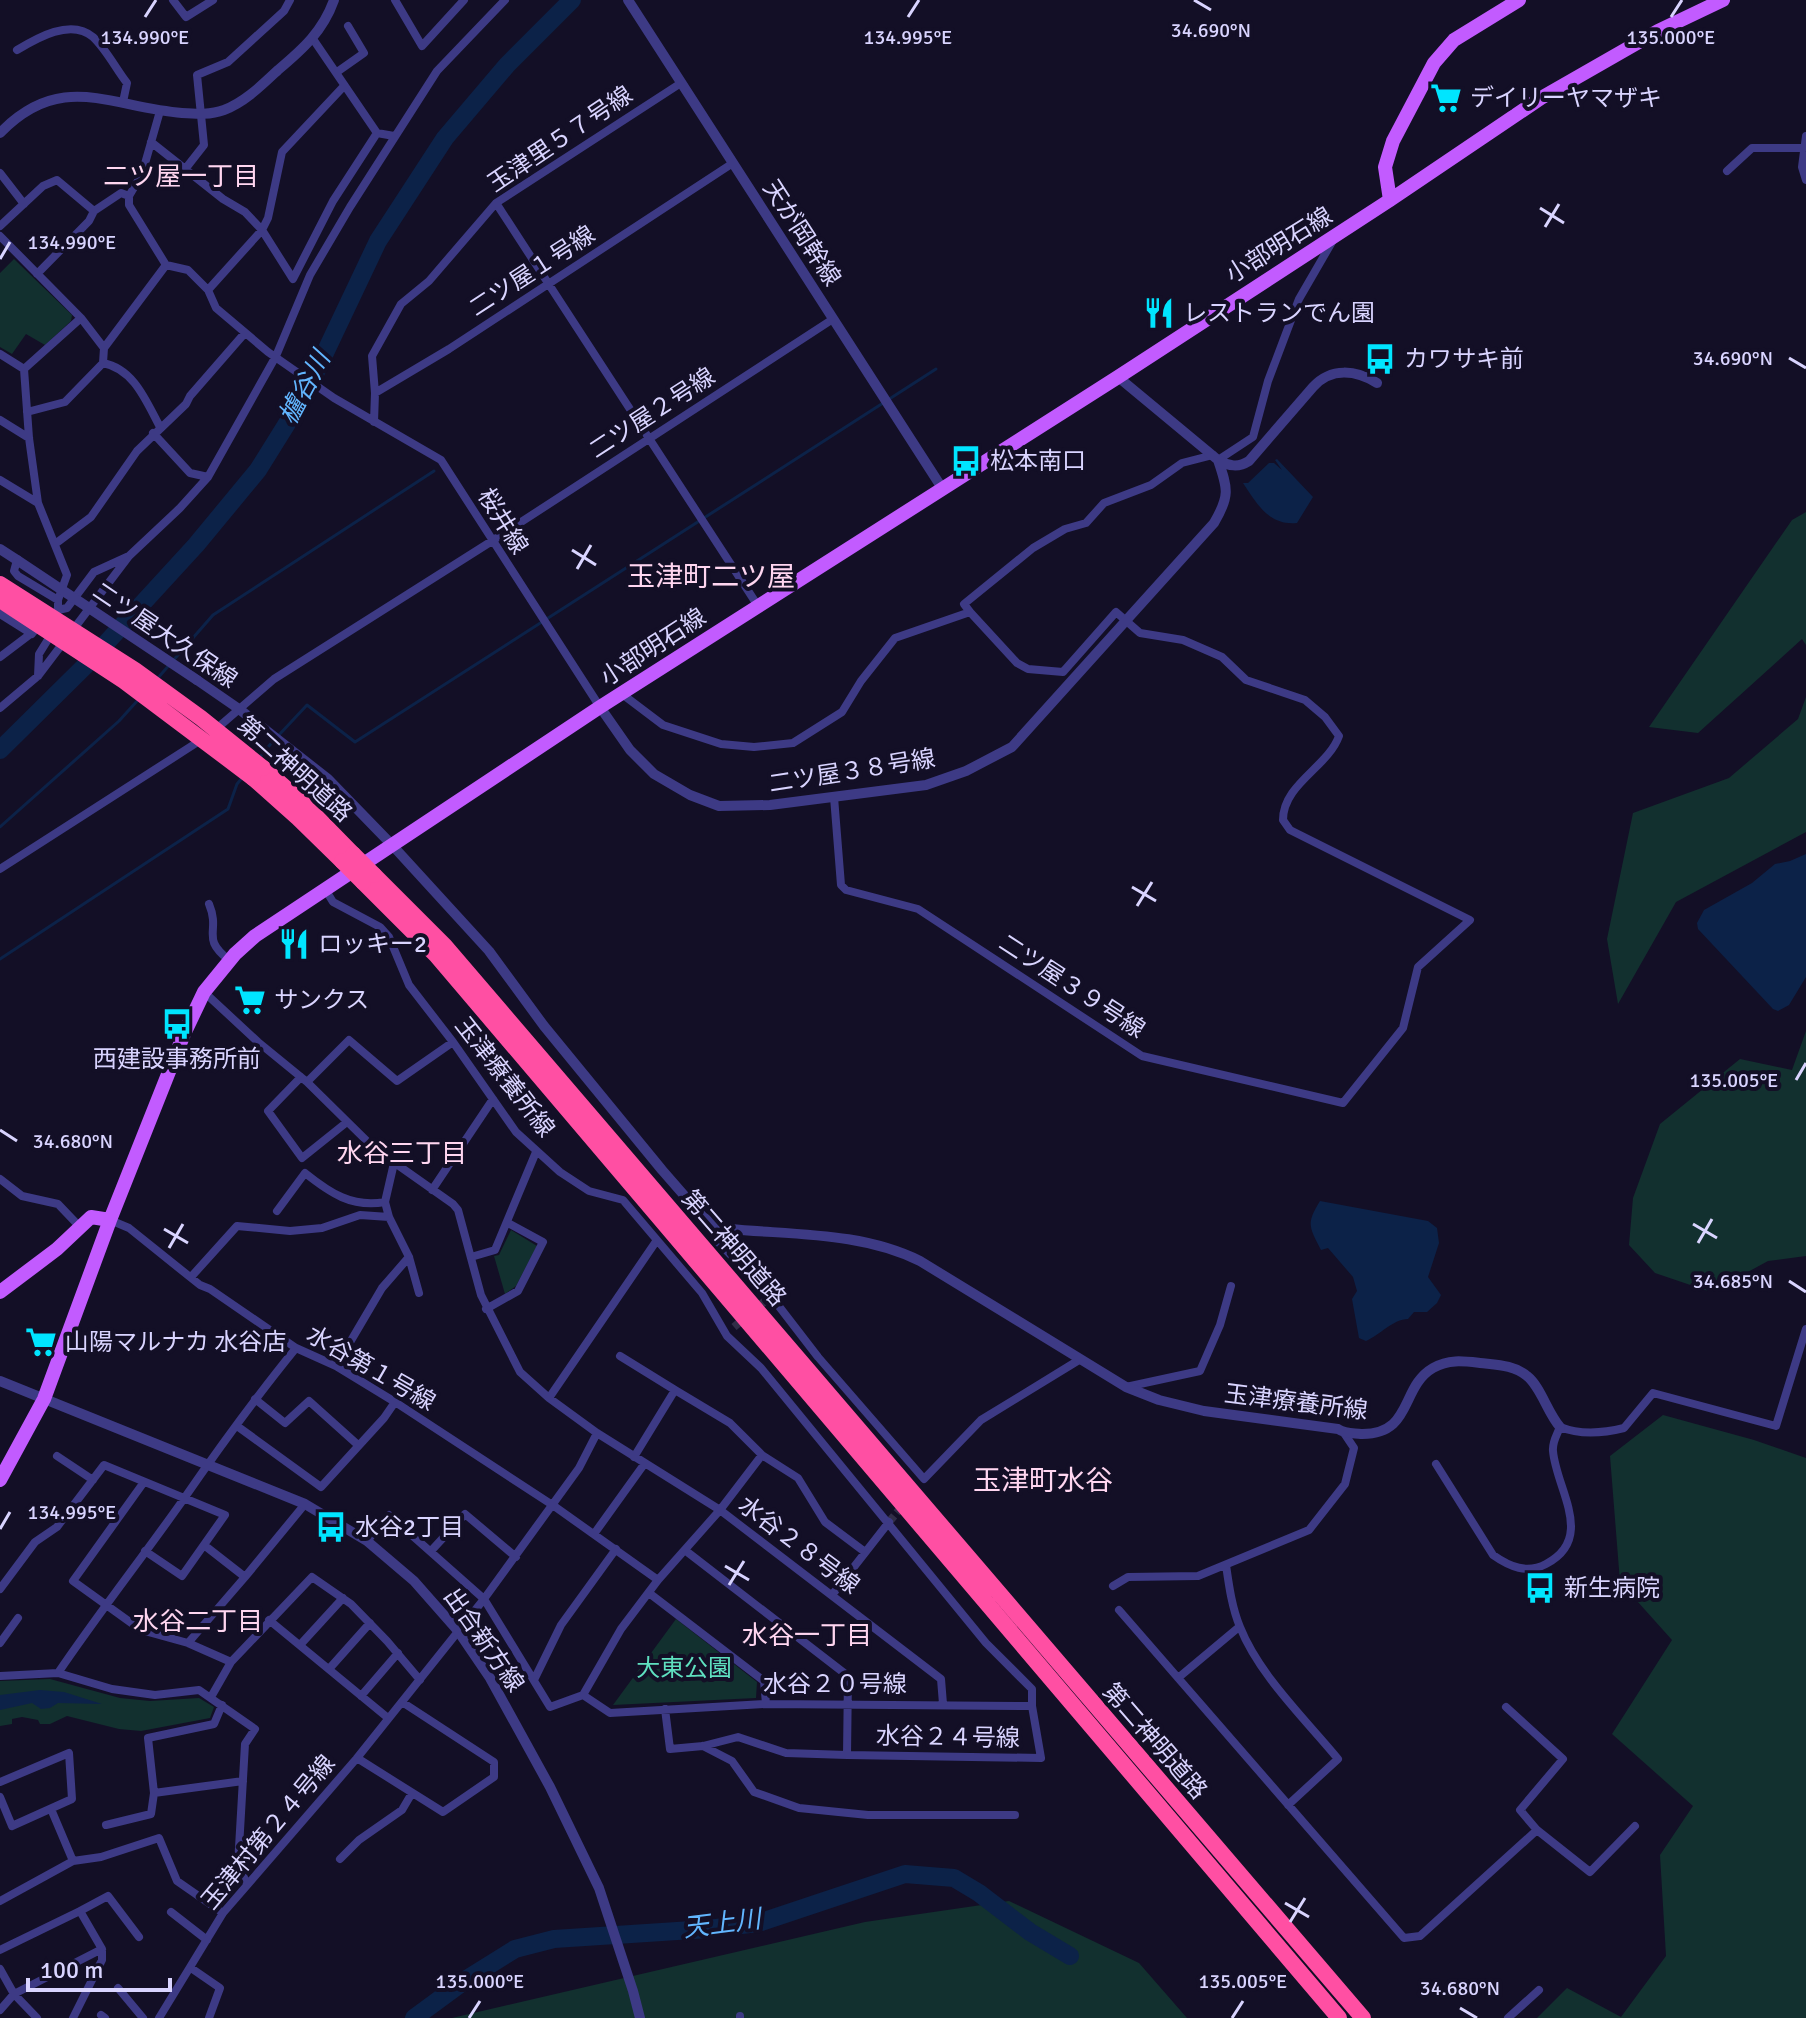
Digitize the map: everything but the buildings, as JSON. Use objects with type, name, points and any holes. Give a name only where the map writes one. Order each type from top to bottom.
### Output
[{"type":"highway","name":"第二神明道路","points":[[0,584],[135,670],[201,718],[258,773],[298,818],[348,858],[455,958],[1363,2018]]},
{"type":"highway","name":"第二神明道路","points":[[0,600],[258,773]]},
{"type":"highway","name":"第二神明道路","points":[[368,878],[1339,2018]]},
{"type":"main road","points":[[1390,200],[1385,167],[1393,141],[1434,63],[1454,40],[1519,0]]},
{"type":"main road","name":"小部明石線","points":[[0,1480],[44,1399],[149,1120],[204,992],[229,960],[255,936],[600,707],[1118,377],[1541,98],[1658,31],[1723,0]]},
{"type":"main road","points":[[0,1292],[57,1249],[91,1217],[110,1220]]},
{"type":"street","points":[[173,0],[186,17],[213,0]]},
{"type":"street","points":[[186,168],[204,145],[197,75],[228,62],[284,11],[290,0]]},
{"type":"street","points":[[0,133],[24,112],[60,97],[100,97],[160,111],[200,114],[223,110],[240,102],[313,39],[328,18],[334,0]]},
{"type":"street","points":[[396,1],[422,46],[464,0]]},
{"type":"street","points":[[0,708],[38,676],[129,556],[208,477],[279,359],[310,275],[394,136],[437,71],[505,0]]},
{"type":"street","name":"天が岡幹線","points":[[630,3],[942,488]]},
{"type":"street","points":[[337,72],[364,53],[348,26]]},
{"type":"street","points":[[17,50],[44,34],[69,29],[92,35],[127,83],[123,102]]},
{"type":"street","points":[[313,39],[377,133],[394,136]]},
{"type":"street","name":"玉津里５７号線","points":[[375,393],[372,356],[401,304],[429,281],[496,203],[681,83]]},
{"type":"street","points":[[208,290],[262,230],[268,218],[282,152],[344,86]]},
{"type":"street","points":[[27,412],[65,402],[103,363],[104,348],[166,265],[129,205],[129,196],[142,174],[160,111]]},
{"type":"street","points":[[151,142],[223,199],[245,212],[262,230],[293,279],[333,201],[377,133]]},
{"type":"street","points":[[1806,136],[1802,167],[1806,180]]},
{"type":"street","points":[[1727,171],[1752,148],[1804,148]]},
{"type":"street","name":"二ツ屋１号線","points":[[375,393],[449,349],[733,163]]},
{"type":"street","points":[[0,173],[24,204]]},
{"type":"street","points":[[0,226],[43,186],[57,180],[94,211]]},
{"type":"street","points":[[37,274],[89,221],[94,211],[121,193],[129,196]]},
{"type":"street","points":[[496,203],[758,606]]},
{"type":"street","points":[[1127,622],[1116,612],[1063,672],[1045,672],[1017,663],[964,604],[1033,548],[1065,529],[1086,523],[1104,503],[1151,485],[1182,463],[1216,458],[1253,437],[1268,381],[1299,299],[1337,234]]},
{"type":"street","points":[[0,236],[81,318],[104,348]]},
{"type":"street","name":"桜井線","points":[[166,265],[188,270],[208,290],[216,308],[244,334],[279,359],[374,422],[441,460],[600,707]]},
{"type":"street","points":[[24,369],[81,318]]},
{"type":"street","name":"二ツ屋２号線","points":[[0,869],[196,745],[274,679],[833,319]]},
{"type":"street","points":[[55,544],[91,517],[137,451],[186,404],[244,334]]},
{"type":"street","points":[[0,354],[24,369]]},
{"type":"street","points":[[103,363],[114,365],[136,384],[156,430],[190,473],[208,477]]},
{"type":"street","points":[[24,369],[38,503],[67,575],[61,606],[39,654],[38,676]]},
{"type":"street","points":[[1118,377],[1216,458],[1228,465],[1242,466],[1318,381],[1345,371],[1377,383]]},
{"type":"street","points":[[374,422],[375,393]]},
{"type":"street","points":[[0,420],[29,438]]},
{"type":"street","name":"二ツ屋３８号線","points":[[600,707],[630,750],[654,774],[690,795],[719,806],[770,805],[926,785],[966,771],[1012,747],[1214,523],[1226,503],[1227,485],[1216,458]]},
{"type":"street","points":[[0,480],[38,503]]},
{"type":"street","name":"二ツ屋大久保線","points":[[0,549],[239,709],[328,779],[393,846]]},
{"type":"street","points":[[0,657],[32,634],[94,572],[129,556]]},
{"type":"street","points":[[17,560],[14,571],[18,576],[61,606]]},
{"type":"street","points":[[622,694],[663,725],[721,744],[754,747],[793,743],[842,712],[861,681],[895,638],[970,612]]},
{"type":"street","points":[[0,614],[32,634]]},
{"type":"street","name":"二ツ屋３９号線","points":[[834,797],[841,885],[846,890],[918,909],[1142,1056],[1343,1103],[1403,1028],[1418,967],[1470,920],[1290,830],[1283,820],[1288,803],[1298,786],[1334,748],[1339,736],[1325,717],[1305,700],[1246,680],[1222,657],[1183,640],[1140,633],[1127,622]]},
{"type":"street","points":[[393,846],[489,951],[544,1026],[662,1170],[703,1217],[714,1224],[715,1239],[771,1296],[818,1357],[924,1479],[981,1420],[1079,1360]]},
{"type":"street","name":"玉津療養所線","points":[[325,888],[333,902],[380,927],[389,937],[409,985],[516,1132],[536,1152],[589,1191],[623,1200],[702,1293],[727,1336]]},
{"type":"street","points":[[209,904],[214,923],[211,941],[215,949],[229,960]]},
{"type":"street","points":[[204,992],[394,1163],[458,1210],[486,1309],[520,1372],[549,1398],[597,1433],[720,1510],[762,1455]]},
{"type":"street","points":[[347,1122],[302,1158],[268,1111],[349,1040],[397,1081],[453,1042]]},
{"type":"street","points":[[432,1190],[493,1099]]},
{"type":"street","points":[[471,1257],[495,1250],[536,1152]]},
{"type":"street","points":[[394,1163],[385,1202],[409,1257],[419,1293]]},
{"type":"street","points":[[277,1211],[305,1173],[336,1197],[368,1205],[385,1202]]},
{"type":"street","points":[[0,1179],[22,1196],[58,1204],[79,1226]]},
{"type":"street","points":[[191,1277],[237,1226],[290,1231],[322,1228],[360,1215],[389,1217]]},
{"type":"street","name":"水谷第１号線","points":[[110,1220],[129,1228],[191,1277],[296,1348],[336,1366],[395,1402],[554,1506],[658,1580]]},
{"type":"street","points":[[486,1309],[518,1291],[543,1242],[508,1223]]},
{"type":"street","name":"玉津療養所線","points":[[714,1224],[730,1229],[859,1240],[901,1251],[1126,1387],[1159,1400],[1204,1411],[1338,1429],[1344,1433],[1373,1434],[1399,1421],[1420,1379],[1432,1369],[1457,1360],[1504,1366],[1526,1375],[1560,1427]]},
{"type":"street","points":[[549,1398],[657,1240]]},
{"type":"street","points":[[336,1366],[382,1288],[409,1257]]},
{"type":"street","points":[[1126,1387],[1200,1371],[1220,1325],[1231,1286]]},
{"type":"street","points":[[727,1336],[734,1327]]},
{"type":"street","points":[[1436,1464],[1493,1555],[1517,1567],[1529,1570],[1540,1567],[1556,1558],[1571,1532],[1567,1500],[1553,1453],[1553,1443],[1560,1427],[1572,1432],[1624,1428],[1653,1393],[1776,1426],[1806,1329]]},
{"type":"street","name":"水谷２４号線","points":[[686,1551],[848,1676],[847,1755],[1041,1758],[1032,1689],[986,1643],[761,1368],[727,1336]]},
{"type":"street","points":[[58,1673],[205,1464],[296,1348]]},
{"type":"street","points":[[620,1356],[730,1423],[762,1455],[798,1478],[825,1522],[865,1552]]},
{"type":"street","name":"出合新方線","points":[[0,1381],[305,1504],[367,1541],[414,1581],[458,1631],[497,1690],[537,1761],[575,1835],[603,1901],[640,2018]]},
{"type":"street","points":[[634,1457],[675,1390]]},
{"type":"street","points":[[255,1399],[285,1423],[309,1401],[358,1445]]},
{"type":"street","points":[[237,1426],[321,1487],[395,1402]]},
{"type":"street","name":"玉津村第２４号線","points":[[159,2018],[223,1913],[246,1882],[357,1758],[484,1599],[554,1506],[597,1433]]},
{"type":"street","points":[[1113,1586],[1128,1577],[1198,1576],[1309,1530],[1345,1484],[1354,1448],[1344,1433]]},
{"type":"street","points":[[57,1456],[93,1480]]},
{"type":"street","points":[[594,1534],[645,1463]]},
{"type":"street","points":[[0,1589],[35,1542],[57,1527],[104,1465],[225,1515],[182,1576],[145,1551]]},
{"type":"street","points":[[144,1482],[73,1581],[141,1630],[188,1643],[231,1662]]},
{"type":"street","points":[[188,1643],[305,1504]]},
{"type":"street","name":"水谷２８号線","points":[[583,1695],[621,1629],[658,1580],[720,1510],[941,1679],[943,1704]]},
{"type":"street","points":[[431,1551],[465,1514],[516,1557]]},
{"type":"street","points":[[367,1541],[389,1515],[484,1599],[550,1707],[583,1695]]},
{"type":"street","points":[[832,1595],[889,1522]]},
{"type":"street","points":[[204,1545],[245,1577]]},
{"type":"street","points":[[534,1680],[561,1625],[616,1549]]},
{"type":"street","points":[[1226,1565],[1239,1627],[1259,1662],[1338,1759],[1288,1805]]},
{"type":"street","points":[[211,1697],[231,1662],[312,1577],[343,1598],[370,1623],[420,1680]]},
{"type":"street","points":[[649,1593],[764,1681],[766,1704]]},
{"type":"street","points":[[300,1645],[343,1598]]},
{"type":"street","points":[[1119,1610],[1404,1938],[1420,1936],[1537,1830]]},
{"type":"street","points":[[0,1643],[18,1618]]},
{"type":"street","points":[[269,1620],[388,1718]]},
{"type":"street","points":[[329,1669],[370,1623]]},
{"type":"street","points":[[1178,1678],[1239,1627]]},
{"type":"street","points":[[361,1696],[398,1653]]},
{"type":"street","points":[[0,1676],[58,1673],[112,1689],[155,1695],[199,1690],[255,1729],[245,1744],[238,1865],[246,1882]]},
{"type":"street","name":"水谷２０号線","points":[[583,1695],[610,1713],[766,1704],[1032,1706]]},
{"type":"street","points":[[357,1758],[443,1812],[494,1777],[494,1762],[402,1702]]},
{"type":"street","points":[[106,1825],[151,1814],[154,1793],[148,1738],[214,1724],[222,1705]]},
{"type":"street","points":[[1506,1707],[1563,1759],[1520,1810],[1537,1830],[1590,1872],[1635,1826]]},
{"type":"street","points":[[665,1709],[670,1749],[703,1746],[738,1737],[786,1753],[847,1755]]},
{"type":"street","points":[[703,1746],[732,1761],[754,1792],[799,1808],[868,1815],[1015,1815]]},
{"type":"street","points":[[0,1797],[12,1826],[72,1799],[69,1753],[1,1780]]},
{"type":"street","points":[[154,1793],[243,1781]]},
{"type":"street","points":[[340,1859],[359,1840],[402,1810],[412,1793]]},
{"type":"street","points":[[51,1809],[73,1861]]},
{"type":"street","points":[[0,1901],[73,1861],[101,1857],[159,1838],[177,1881],[223,1913]]},
{"type":"street","points":[[0,1950],[108,1896],[139,1937]]},
{"type":"street","points":[[73,2018],[102,1960],[102,1949],[80,1911]]},
{"type":"street","points":[[171,1912],[207,1940]]},
{"type":"street","points":[[0,2010],[14,1994],[102,1949]]},
{"type":"street","points":[[191,1968],[220,1988],[209,2018]]},
{"type":"street","points":[[0,1969],[14,1994],[37,2018]]},
{"type":"street","points":[[118,1988],[143,2018]]},
{"type":"street","points":[[1508,2018],[1539,1990]]},
{"type":"green space","points":[[14,259],[72,315],[71,321],[45,345],[26,334],[12,354],[0,347],[0,273]]},
{"type":"green space","points":[[1806,512],[1806,645],[1802,639],[1698,733],[1649,727],[1792,520]]},
{"type":"green space","points":[[1806,697],[1806,832],[1676,902],[1618,1004],[1607,939],[1633,813],[1729,778],[1798,719]]},
{"type":"green space","points":[[1806,1031],[1806,1256],[1768,1261],[1711,1292],[1655,1273],[1629,1245],[1633,1198],[1660,1124],[1740,1059],[1792,1070]]},
{"type":"green space","points":[[511,1230],[537,1246],[516,1286],[505,1294],[494,1256],[499,1255]]},
{"type":"green space","points":[[1663,1415],[1806,1458],[1806,2018],[1537,2018],[1567,1988],[1621,2017],[1666,1956],[1660,1855],[1693,1806],[1612,1734],[1672,1640],[1620,1582],[1610,1456]]},
{"type":"green space","name":"大東公園","points":[[676,1619],[757,1682],[756,1698],[613,1705]]},
{"type":"green space","points":[[50,1679],[120,1698],[150,1701],[199,1698],[214,1707],[210,1718],[141,1731],[119,1729],[67,1716],[50,1724],[40,1724],[38,1720],[22,1717],[12,1719],[12,1724],[0,1726],[0,1681]]},
{"type":"green space","points":[[1009,1901],[1139,1963],[1187,2018],[452,2018],[865,1922]]},
{"type":"water","points":[[1277,459],[1313,497],[1297,523],[1271,517],[1243,483],[1248,483],[1269,463],[1282,470]]},
{"type":"water","points":[[1806,854],[1806,977],[1789,1005],[1778,1011],[1698,929],[1697,923],[1704,910],[1752,883],[1775,864]]},
{"type":"water","points":[[1320,1201],[1428,1221],[1437,1228],[1439,1243],[1428,1277],[1441,1295],[1437,1303],[1427,1312],[1414,1312],[1408,1319],[1397,1322],[1366,1341],[1359,1338],[1352,1299],[1357,1291],[1353,1277],[1328,1248],[1321,1250],[1312,1230],[1311,1220]]},
{"type":"water","points":[[40,1690],[64,1692],[102,1704],[58,1703],[41,1709],[32,1703],[0,1710],[0,1695]]},
{"type":"waterway","name":"櫨谷川","points":[[0,750],[86,665],[196,545],[258,470],[306,393],[378,241],[445,138],[507,65],[572,0]]},
{"type":"waterway","points":[[278,736],[307,705],[355,742],[936,369]]},
{"type":"waterway","points":[[157,679],[213,615],[434,471]]},
{"type":"waterway","points":[[0,827],[119,721],[138,700]]},
{"type":"waterway","points":[[260,757],[273,741]]},
{"type":"waterway","points":[[0,959],[228,809],[242,778]]},
{"type":"waterway","name":"天上川","points":[[414,2018],[515,1949],[554,1939],[758,1923],[905,1874],[954,1878],[1030,1932],[1070,1956]]},
{"type":"tunnel","points":[[734,1327],[771,1296]]},
{"type":"tunnel","points":[[889,1522],[904,1504]]},
{"type":"place","name":"デイリーヤマザキ","points":[[1446,98]]},
{"type":"place","name":"レストランでん園","points":[[1159,313]]},
{"type":"place","name":"カワサキ前","points":[[1380,359]]},
{"type":"place","name":"松本南口","points":[[966,461]]},
{"type":"place","name":"ロッキー2","points":[[294,944]]},
{"type":"place","name":"サンクス","points":[[250,1000]]},
{"type":"place","name":"西建設事務所前","points":[[177,1024]]},
{"type":"place","name":"山陽マルナカ 水谷店","points":[[41,1342]]},
{"type":"place","name":"水谷2丁目","points":[[331,1527]]},
{"type":"place","name":"新生病院","points":[[1540,1588]]},
{"type":"district","name":"二ツ屋一丁目","points":[[181,177]]},
{"type":"district","name":"玉津町二ツ屋","points":[[711,577]]},
{"type":"district","name":"水谷三丁目","points":[[402,1154]]},
{"type":"district","name":"玉津町水谷","points":[[1043,1481]]},
{"type":"district","name":"水谷二丁目","points":[[198,1622]]},
{"type":"district","name":"水谷一丁目","points":[[807,1636]]}]
